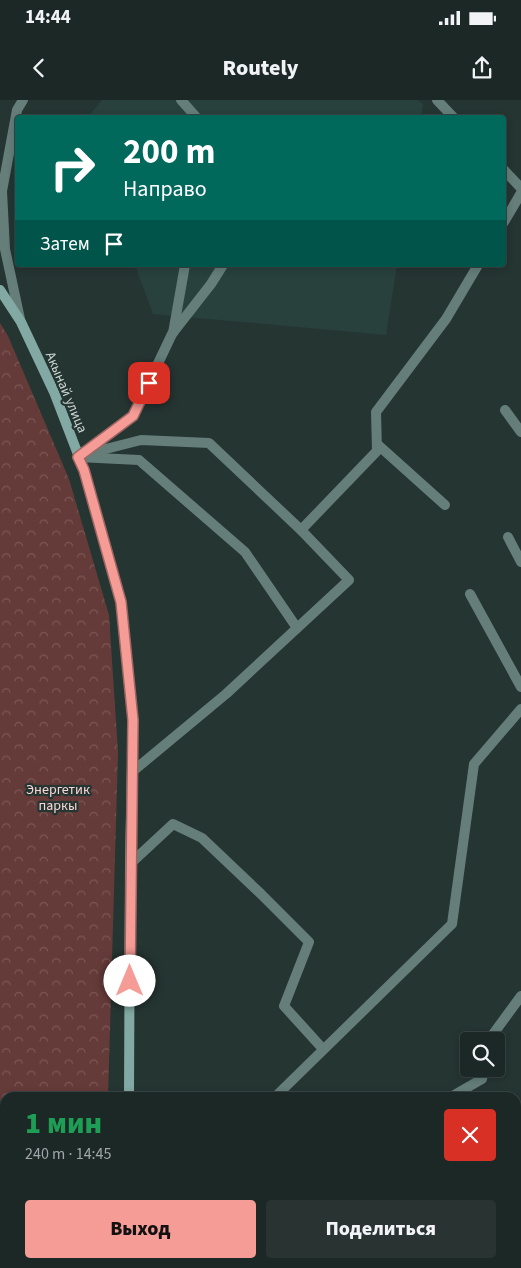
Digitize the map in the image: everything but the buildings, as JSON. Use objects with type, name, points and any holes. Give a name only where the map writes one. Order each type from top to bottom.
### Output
[{"type":"main road","name":"Акынай улица","points":[[0,290],[21,322],[54,392],[84,470],[121,602],[133,720],[129,1092]]},
{"type":"street","points":[[16,115],[23,100]]},
{"type":"street","points":[[181,100],[194,115]]},
{"type":"street","points":[[437,100],[451,115]]},
{"type":"street","points":[[15,120],[1,186],[5,249],[21,322]]},
{"type":"street","points":[[506,172],[521,188]]},
{"type":"street","points":[[506,219],[521,193]]},
{"type":"street","points":[[172,334],[185,267]]},
{"type":"street","points":[[78,457],[133,416],[172,334],[211,284],[222,267]]},
{"type":"street","points":[[301,530],[377,451],[376,412],[446,319],[477,267]]},
{"type":"street","points":[[505,410],[521,432]]},
{"type":"street","points":[[78,457],[140,440],[209,443],[301,530],[349,580],[226,694],[132,772]]},
{"type":"street","points":[[377,444],[445,505]]},
{"type":"street","points":[[78,457],[139,460],[245,552],[297,628]]},
{"type":"street","points":[[508,537],[521,562]]},
{"type":"street","points":[[470,594],[521,687]]},
{"type":"street","points":[[280,1092],[452,924],[474,764],[521,710]]},
{"type":"street","points":[[130,864],[173,824],[202,838],[261,894],[309,942],[284,1006],[323,1050]]},
{"type":"street","points":[[495,1032],[521,996]]},
{"type":"street","points":[[459,1092],[482,1077]]},
{"type":"shaded area","points":[[102,100],[418,100],[423,104],[421,115],[90,115]]},
{"type":"shaded area","points":[[136,267],[397,267],[386,335],[153,314]]},
{"type":"green space","name":"Энергетик паркы","points":[[0,323],[8,336],[69,479],[109,615],[118,752],[108,1092],[0,1092]]},
{"type":"route","points":[[130,981],[133,720],[121,602],[84,470],[78,457],[133,416],[149,383]]}]
